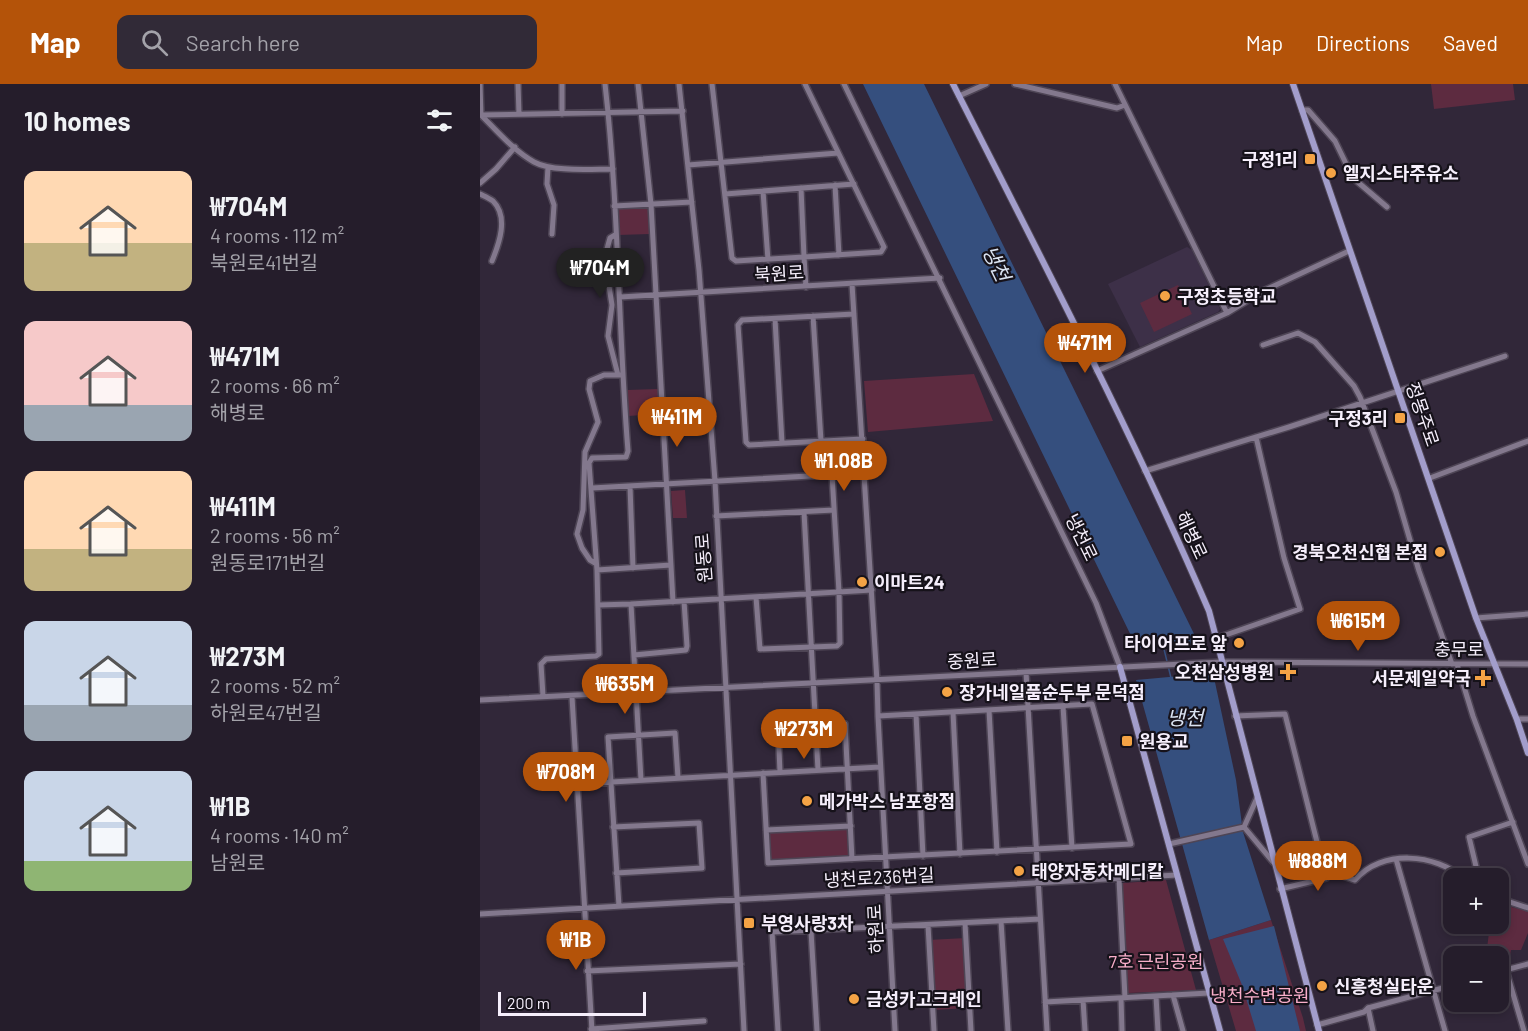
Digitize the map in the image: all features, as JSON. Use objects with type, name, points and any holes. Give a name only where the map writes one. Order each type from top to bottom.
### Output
[{"type":"main road","name":"해병로","points":[[953,84],[1097,371],[1181,546],[1209,610],[1318,1028]]},
{"type":"main road","name":"정몽주로","points":[[1293,84],[1349,251],[1430,478],[1476,618],[1517,719],[1528,753]]},
{"type":"main road","name":"냉천로","points":[[1120,667],[1220,1031]]},
{"type":"street","points":[[480,84],[482,115],[502,137],[534,162],[548,166],[613,169]]},
{"type":"street","points":[[518,84],[519,114]]},
{"type":"street","points":[[562,84],[562,114]]},
{"type":"street","points":[[543,696],[541,664],[543,661],[599,654],[590,460],[592,458],[626,457],[627,454],[620,375],[620,297],[613,169],[605,84]]},
{"type":"street","points":[[638,84],[651,204],[673,602]]},
{"type":"street","name":"원동로","points":[[679,84],[692,202],[715,481],[744,1031]]},
{"type":"street","points":[[712,84],[732,258],[736,261],[768,260],[882,252],[884,247],[805,84]]},
{"type":"street","name":"냉천로","points":[[844,84],[1101,612],[1120,667]]},
{"type":"street","points":[[959,96],[986,84]]},
{"type":"street","points":[[1016,84],[1117,108],[1125,105]]},
{"type":"street","points":[[1115,84],[1227,313]]},
{"type":"street","points":[[1302,110],[1308,110],[1335,141],[1353,177],[1387,207]]},
{"type":"street","points":[[482,115],[683,111]]},
{"type":"street","points":[[480,183],[515,147]]},
{"type":"street","points":[[687,165],[838,153]]},
{"type":"street","points":[[548,166],[547,184],[554,205],[552,234]]},
{"type":"street","points":[[725,194],[854,184]]},
{"type":"street","points":[[835,185],[839,255]]},
{"type":"street","points":[[801,188],[806,287]]},
{"type":"street","points":[[763,191],[768,260]]},
{"type":"street","points":[[480,194],[492,200],[500,216],[501,232],[492,261]]},
{"type":"street","points":[[614,206],[692,202]]},
{"type":"street","points":[[615,235],[610,238],[607,249],[607,274],[612,305],[608,336],[620,375]]},
{"type":"street","points":[[1097,371],[1227,313],[1263,291],[1349,251]]},
{"type":"street","name":"북원로","points":[[620,297],[940,278]]},
{"type":"street","name":"하원로","points":[[852,284],[872,590],[896,1031]]},
{"type":"street","points":[[854,314],[742,320],[738,325],[746,442],[749,445],[862,439]]},
{"type":"street","points":[[813,316],[821,441]]},
{"type":"street","points":[[775,319],[783,443]]},
{"type":"street","points":[[1263,345],[1298,333],[1315,342],[1354,386],[1396,492],[1419,571],[1528,864]]},
{"type":"street","points":[[1145,471],[1505,356]]},
{"type":"street","points":[[620,375],[597,377],[590,381],[589,388],[598,422],[585,452],[583,510],[577,534],[582,549],[596,567],[633,568],[671,565]]},
{"type":"street","points":[[1217,638],[1300,609],[1284,558],[1256,437]]},
{"type":"street","points":[[1430,478],[1528,441]]},
{"type":"street","points":[[592,488],[864,473]]},
{"type":"street","points":[[756,597],[760,649],[837,646],[840,643],[832,474]]},
{"type":"street","points":[[630,486],[633,568]]},
{"type":"street","points":[[716,516],[834,510]]},
{"type":"street","points":[[804,512],[818,771]]},
{"type":"street","points":[[598,605],[872,590]]},
{"type":"street","points":[[634,655],[686,650],[684,601]]},
{"type":"street","points":[[631,604],[640,780]]},
{"type":"street","points":[[1476,618],[1528,614]]},
{"type":"street","name":"충무로","points":[[1131,666],[1222,662],[1528,664]]},
{"type":"street","name":"중원로","points":[[480,700],[543,696],[572,697],[1131,666]]},
{"type":"street","points":[[1026,672],[1047,1031]]},
{"type":"street","points":[[572,697],[592,1030],[704,1021]]},
{"type":"street","points":[[763,773],[768,863],[1131,844],[1092,704],[878,716]]},
{"type":"street","points":[[1063,706],[1072,848]]},
{"type":"street","points":[[989,710],[997,852]]},
{"type":"street","points":[[953,712],[960,854]]},
{"type":"street","points":[[916,714],[924,856]]},
{"type":"street","points":[[1235,716],[1285,714],[1326,878],[1280,889]]},
{"type":"street","points":[[1517,719],[1528,720]]},
{"type":"street","points":[[780,772],[778,727],[845,724],[852,859]]},
{"type":"street","points":[[619,906],[608,737],[675,733],[678,778]]},
{"type":"street","points":[[576,784],[880,767]]},
{"type":"street","points":[[1243,827],[1257,798]]},
{"type":"street","points":[[1476,868],[1469,837],[1513,822]]},
{"type":"street","points":[[614,827],[699,823],[702,868],[616,873]]},
{"type":"street","points":[[766,830],[851,826]]},
{"type":"street","points":[[1168,844],[1243,827]]},
{"type":"street","points":[[1243,827],[1273,862]]},
{"type":"street","points":[[1324,870],[1355,880],[1363,870],[1383,862],[1405,858],[1436,863],[1448,868]]},
{"type":"street","points":[[1396,859],[1445,1031]]},
{"type":"street","name":"냉천로236번길","points":[[480,914],[1177,875]]},
{"type":"street","points":[[1119,879],[1122,1031]]},
{"type":"street","points":[[1509,902],[1528,908]]},
{"type":"street","points":[[778,1031],[772,932],[1040,919]]},
{"type":"street","points":[[1001,921],[1008,1031]]},
{"type":"street","points":[[965,923],[971,1031]]},
{"type":"street","points":[[928,925],[934,1031]]},
{"type":"street","points":[[811,930],[817,1031]]},
{"type":"street","points":[[587,971],[741,964]]},
{"type":"street","points":[[1509,969],[1528,964]]},
{"type":"street","points":[[1509,980],[1524,1031]]},
{"type":"street","points":[[1318,1028],[1364,1012],[1368,1008],[1443,988]]},
{"type":"street","points":[[1045,1002],[1209,993]]},
{"type":"street","points":[[1173,995],[1183,1031]]},
{"type":"street","points":[[1156,996],[1158,1031]]},
{"type":"street","points":[[1083,1000],[1085,1031]]},
{"type":"street","points":[[1368,1008],[1373,1031]]},
{"type":"shaded area","name":"구정초등학교","points":[[1187,247],[1192,250],[1220,309],[1218,312],[1140,347],[1108,284]]},
{"type":"green space","points":[[1431,84],[1513,84],[1515,100],[1434,109]]},
{"type":"green space","points":[[619,208],[646,208],[649,211],[650,234],[618,235],[617,211]]},
{"type":"green space","points":[[1178,285],[1192,314],[1154,332],[1140,303]]},
{"type":"green space","points":[[974,374],[993,421],[868,432],[864,381]]},
{"type":"green space","points":[[658,389],[660,414],[628,416],[627,390]]},
{"type":"green space","points":[[685,490],[687,518],[673,518],[671,491]]},
{"type":"green space","points":[[848,827],[850,853],[847,856],[774,861],[770,858],[770,832]]},
{"type":"green space","name":"7호 근린공원","points":[[1166,880],[1196,990],[1128,993],[1122,885],[1123,883]]},
{"type":"green space","points":[[1509,906],[1528,911],[1528,933],[1521,950],[1511,950],[1509,960],[1509,946],[1487,946],[1489,934],[1509,934]]},
{"type":"green space","name":"냉천수변공원","points":[[1271,920],[1306,1031],[1236,1031],[1209,940]]},
{"type":"green space","points":[[966,938],[970,1008],[933,1010],[928,940]]},
{"type":"water","points":[[863,84],[924,84],[1199,644],[1137,648]]},
{"type":"water","name":"냉천","points":[[1213,673],[1236,780],[1243,832],[1271,920],[1209,940],[1136,680]]},
{"type":"water","name":"냉천수변공원","points":[[1274,926],[1300,1031],[1256,1031],[1242,985],[1223,939]]},
{"type":"waterway","name":"냉천","points":[[1163,645],[1171,678]]},
{"type":"place","name":"구정1리","points":[[1310,159]]},
{"type":"place","name":"엘지스타주유소","points":[[1331,173]]},
{"type":"place","name":"구정초등학교","points":[[1165,296]]},
{"type":"place","name":"구정3리","points":[[1400,418]]},
{"type":"place","name":"경북오천신협 본점","points":[[1440,552]]},
{"type":"place","name":"이마트24","points":[[862,582]]},
{"type":"place","name":"타이어프로 앞","points":[[1239,643]]},
{"type":"place","name":"오천삼성병원","points":[[1288,672]]},
{"type":"place","name":"서문제일약국","points":[[1483,678]]},
{"type":"place","name":"장가네일품순두부 문덕점","points":[[947,692]]},
{"type":"place","name":"원용교","points":[[1127,741]]},
{"type":"place","name":"메가박스 남포항점","points":[[807,801]]},
{"type":"place","name":"태양자동차메디칼","points":[[1019,871]]},
{"type":"place","name":"부영사랑3차","points":[[749,923]]},
{"type":"place","name":"신흥청실타운","points":[[1322,986]]},
{"type":"place","name":"금성카고크레인","points":[[854,999]]}]
